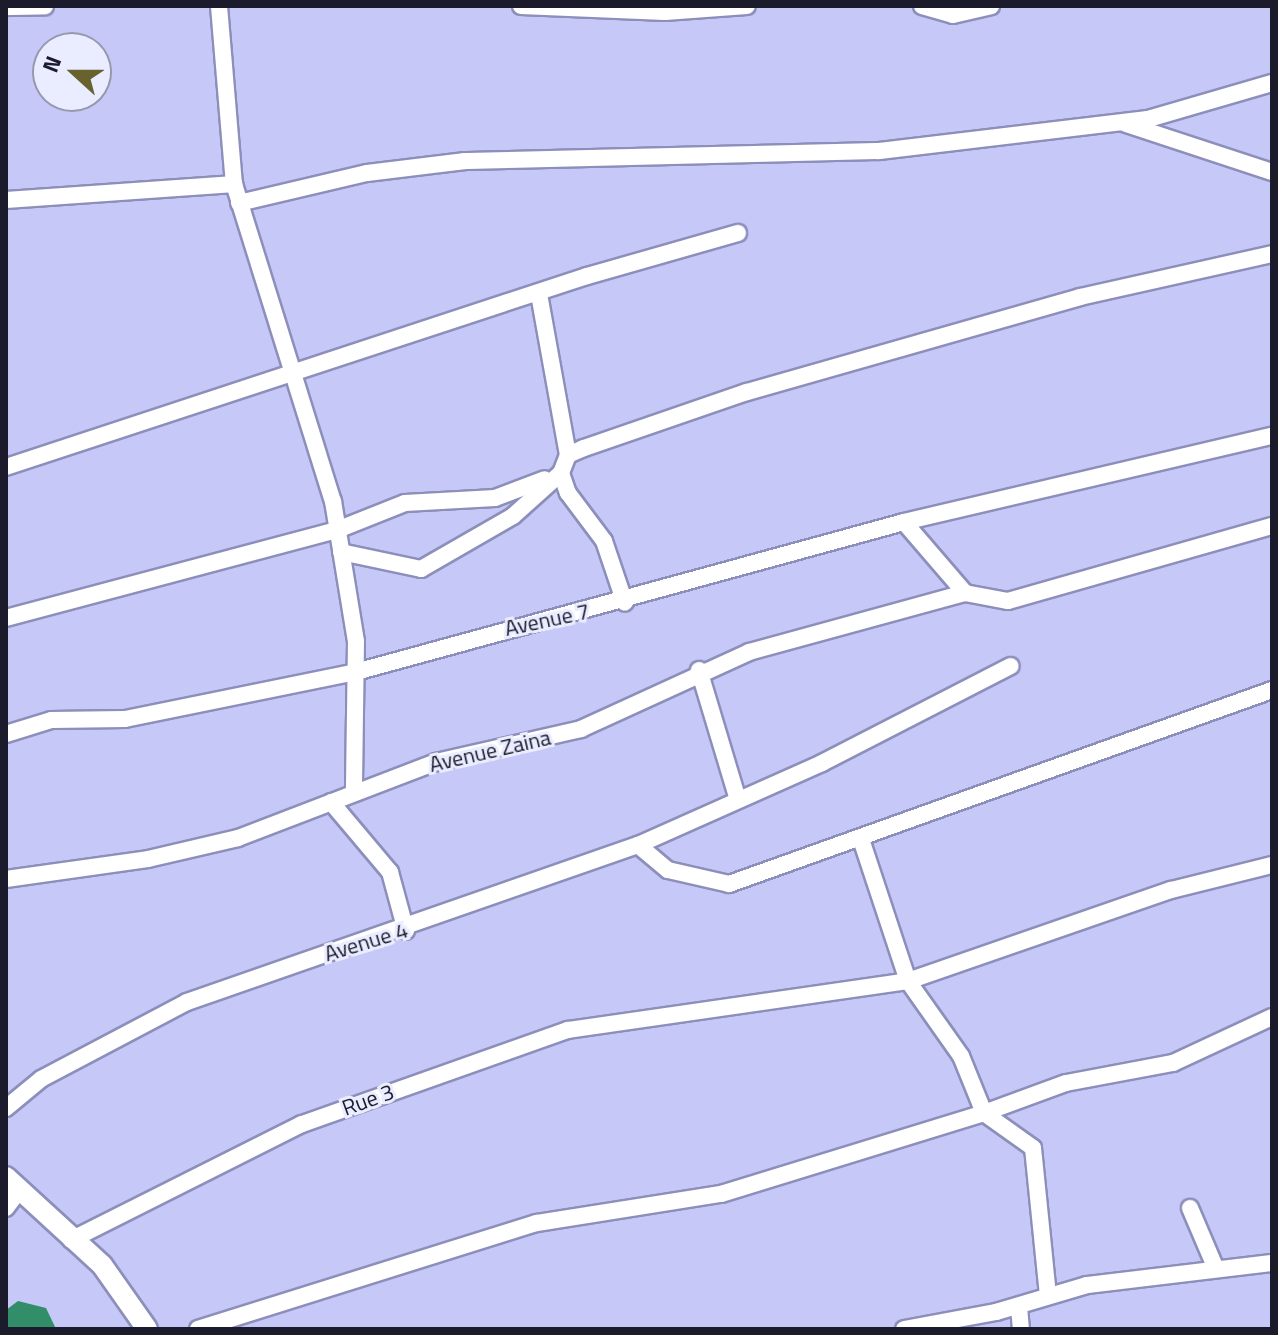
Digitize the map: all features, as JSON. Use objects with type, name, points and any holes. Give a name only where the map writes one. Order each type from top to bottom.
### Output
[{"type":"street","points":[[6,7],[45,6]]},
{"type":"street","points":[[219,6],[234,184],[296,374],[341,552],[356,641],[352,673],[354,793]]},
{"type":"street","points":[[521,6],[747,6]]},
{"type":"street","points":[[922,6],[953,15],[991,6]]},
{"type":"street","points":[[239,203],[367,173],[465,161],[814,157],[1119,122],[1272,83]]},
{"type":"street","points":[[1119,122],[1272,172]]},
{"type":"street","points":[[6,200],[234,184]]},
{"type":"street","points":[[6,467],[539,294],[738,233]]},
{"type":"street","points":[[568,455],[747,392],[942,336],[1140,281],[1272,254]]},
{"type":"street","points":[[341,552],[421,569],[513,516],[561,473],[568,455],[539,294]]},
{"type":"street","name":"Avenue 7","points":[[6,734],[51,720],[125,719],[252,690],[352,673],[625,603],[904,522],[1272,436]]},
{"type":"street","points":[[6,618],[337,530],[405,503],[495,498],[561,473]]},
{"type":"street","points":[[561,473],[568,493],[604,541],[625,603]]},
{"type":"street","points":[[904,522],[965,593],[1008,601],[1272,526]]},
{"type":"street","name":"Avenue Zaina","points":[[6,879],[215,844],[436,762],[581,729],[699,670],[965,593]]},
{"type":"street","name":"Avenue 4","points":[[6,1108],[41,1079],[187,1002],[406,931],[638,845],[737,797],[822,763],[1011,666]]},
{"type":"street","points":[[699,670],[737,797]]},
{"type":"street","points":[[638,845],[668,870],[729,884],[1272,690]]},
{"type":"street","points":[[331,802],[390,872],[406,931]]},
{"type":"street","points":[[861,839],[908,981],[961,1056],[984,1113],[1033,1148],[1048,1295]]},
{"type":"street","name":"Rue 3","points":[[71,1240],[302,1124],[568,1030],[683,1010],[908,981],[1171,890],[1272,865]]},
{"type":"street","points":[[198,1329],[524,1227],[721,1194],[984,1113],[1066,1083],[1173,1063],[1272,1017]]},
{"type":"street","points":[[6,1208],[13,1184],[102,1265],[147,1329]]},
{"type":"street","points":[[1190,1208],[1216,1269]]},
{"type":"street","points":[[907,1328],[1019,1307],[1048,1295],[1272,1263]]},
{"type":"street","points":[[1019,1307],[1021,1329]]},
{"type":"shaded area","points":[[18,1301],[46,1308],[56,1329],[6,1329],[6,1310]]}]
